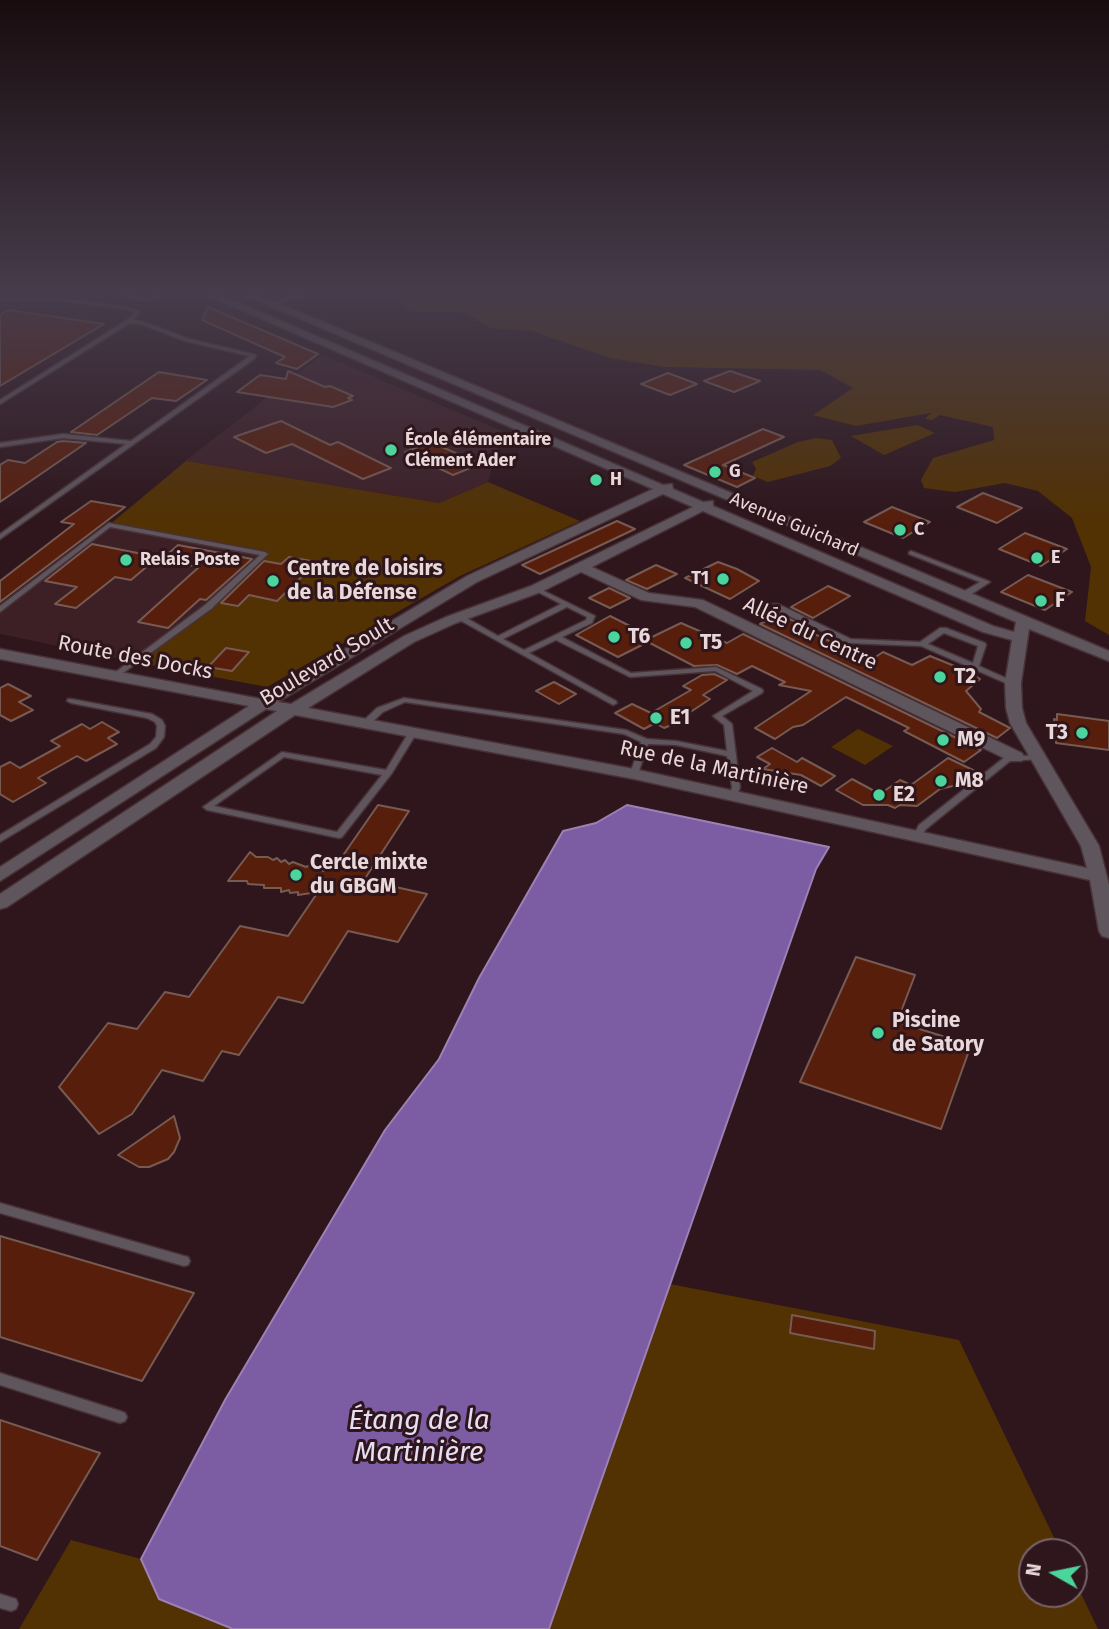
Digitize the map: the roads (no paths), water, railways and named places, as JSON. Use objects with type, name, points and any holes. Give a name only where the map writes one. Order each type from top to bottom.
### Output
[{"type":"street","name":"Avenue Guichard","points":[[387,372],[1001,635],[1022,630]]},
{"type":"street","name":"Avenue Guichard","points":[[432,372],[964,595],[1022,630]]},
{"type":"street","points":[[484,414],[508,404]]},
{"type":"street","points":[[570,451],[595,441]]},
{"type":"street","name":"Boulevard Soult","points":[[0,875],[262,704],[426,606],[483,574],[687,478]]},
{"type":"street","name":"Boulevard Soult","points":[[0,904],[290,709],[313,699],[409,639],[536,589],[727,495]]},
{"type":"street","name":"Allée du Centre","points":[[581,567],[646,597],[698,603],[1016,757]]},
{"type":"street","points":[[940,609],[964,595]]},
{"type":"street","points":[[426,606],[455,619]]},
{"type":"street","points":[[1109,656],[1022,630],[1013,683],[1014,708],[1018,723],[1090,846],[1109,931]]},
{"type":"street","name":"Route des Docks","points":[[0,654],[262,704]]},
{"type":"street","name":"Rue de la Martinière","points":[[262,704],[634,774],[1098,876]]},
{"type":"lane","points":[[0,402],[48,372]]},
{"type":"lane","points":[[0,537],[232,372]]},
{"type":"lane","points":[[0,446],[63,436],[132,443]]},
{"type":"lane","points":[[0,610],[109,525],[265,554],[208,607],[116,676]]},
{"type":"lane","points":[[911,553],[986,582],[964,595]]},
{"type":"lane","points":[[524,653],[589,621],[591,616],[536,589]]},
{"type":"lane","points":[[499,638],[568,604]]},
{"type":"lane","points":[[775,606],[850,641],[922,644],[1013,683]]},
{"type":"lane","points":[[455,619],[499,638],[613,703]]},
{"type":"lane","points":[[922,644],[943,630],[982,645],[975,667]]},
{"type":"lane","points":[[556,637],[629,675],[716,668],[759,691],[717,716],[728,724],[736,787],[734,796]]},
{"type":"lane","points":[[0,839],[153,746],[160,737],[161,726],[158,720],[149,716],[71,701]]},
{"type":"lane","points":[[365,724],[376,712],[388,705],[415,701],[626,732],[645,741],[676,743],[732,754]]},
{"type":"lane","points":[[388,773],[282,754],[207,807],[339,835],[388,773],[412,734]]},
{"type":"lane","points":[[634,774],[645,741]]},
{"type":"lane","points":[[917,835],[922,827],[1008,760],[1016,757],[1037,757]]},
{"type":"lane","points":[[0,1208],[184,1261]]},
{"type":"lane","points":[[0,1379],[120,1417]]},
{"type":"water","name":"Étang de la Martinière","points":[[627,805],[829,847],[816,869],[549,1629],[233,1629],[159,1599],[141,1559],[225,1400],[385,1130],[439,1059],[479,978],[563,831],[596,823]]},
{"type":"place","name":"École élémentaire Clément Ader","points":[[391,450]]},
{"type":"place","name":"G","points":[[715,472]]},
{"type":"place","name":"H","points":[[596,480]]},
{"type":"place","name":"C","points":[[900,530]]},
{"type":"place","name":"E","points":[[1037,558]]},
{"type":"place","name":"Relais Poste","points":[[126,560]]},
{"type":"place","name":"T1","points":[[723,579]]},
{"type":"place","name":"Centre de loisirs de la Défense","points":[[273,581]]},
{"type":"place","name":"F","points":[[1041,601]]},
{"type":"place","name":"T6","points":[[614,637]]},
{"type":"place","name":"T5","points":[[686,643]]},
{"type":"place","name":"T2","points":[[940,677]]},
{"type":"place","name":"E1","points":[[656,718]]},
{"type":"place","name":"T3","points":[[1082,733]]},
{"type":"place","name":"M9","points":[[943,740]]},
{"type":"place","name":"M8","points":[[941,781]]},
{"type":"place","name":"E2","points":[[879,795]]},
{"type":"place","name":"Cercle mixte du GBGM","points":[[296,875]]},
{"type":"place","name":"Piscine de Satory","points":[[878,1033]]}]
